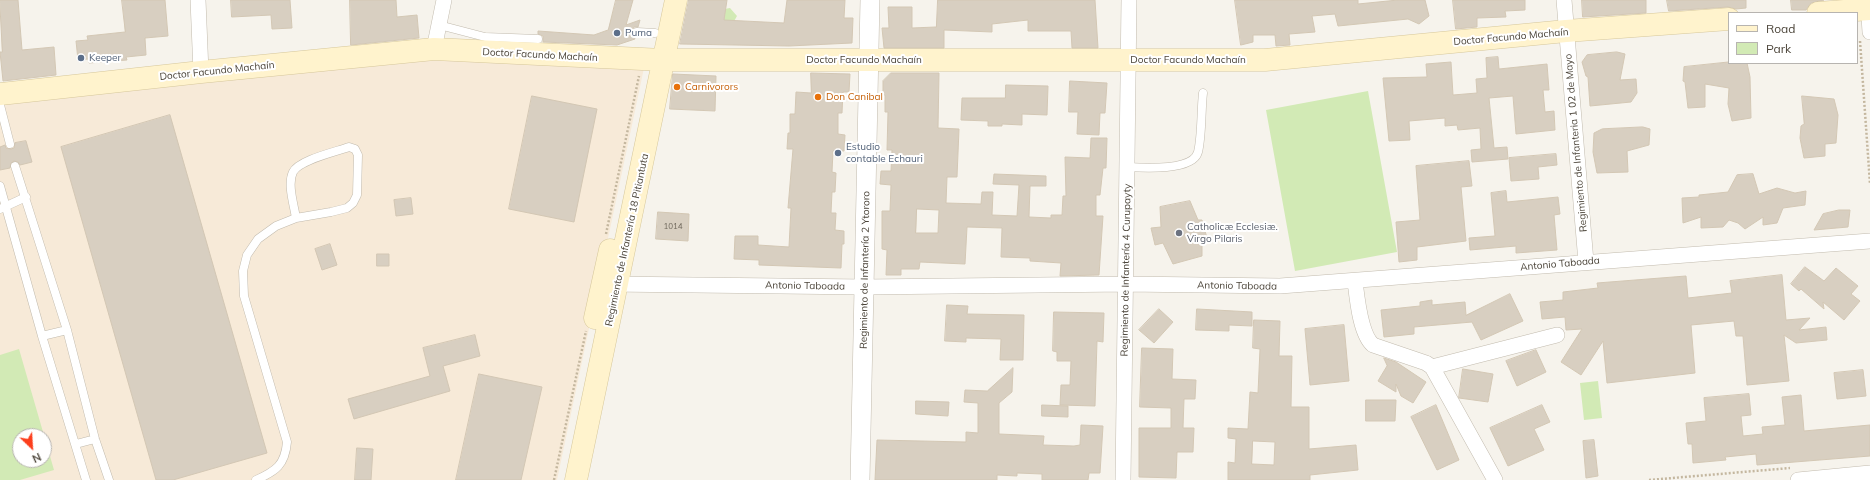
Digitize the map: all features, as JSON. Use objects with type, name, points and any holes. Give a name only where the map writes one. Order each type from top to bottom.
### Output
[{"type":"main road","name":"Regimiento de Infantería 18 Pitiantuta","points":[[657,59],[646,33],[662,0]]},
{"type":"main road","name":"Regimiento de Infantería 18 Pitiantuta","points":[[576,480],[610,284],[657,59],[676,0]]},
{"type":"main road","points":[[1825,12],[1869,6]]},
{"type":"main road","name":"Doctor Facundo Machaín","points":[[0,94],[480,44],[657,59],[1265,60],[1566,31],[1728,20]]},
{"type":"main road","name":"Regimiento de Infantería 18 Pitiantuta","points":[[562,480],[610,284]]},
{"type":"street","points":[[198,0],[201,72]]},
{"type":"street","points":[[434,49],[444,0]]},
{"type":"street","name":"Regimiento de Infantería 2 Ytororo","points":[[860,480],[870,0]]},
{"type":"street","name":"Regimiento de Infantería 4 Curupayty","points":[[1123,480],[1129,0]]},
{"type":"street","name":"Regimiento de Infanteria 1 02 de Mayo","points":[[1564,0],[1586,262]]},
{"type":"street","points":[[1865,33],[1869,6]]},
{"type":"street","name":"Antonio Taboada","points":[[610,284],[864,287],[1126,284],[1280,286],[1870,241]]},
{"type":"street","points":[[1355,281],[1364,331],[1369,342],[1426,363],[1432,367],[1494,480]]},
{"type":"street","points":[[1432,367],[1557,335]]},
{"type":"street","points":[[1794,474],[1870,473]]},
{"type":"lane","points":[[439,25],[480,44],[538,39]]},
{"type":"lane","points":[[1127,167],[1178,167],[1191,160],[1198,153],[1202,93]]},
{"type":"lane","points":[[0,105],[10,144]]},
{"type":"lane","points":[[256,480],[273,472],[281,464],[286,452],[287,442],[244,296],[242,271],[247,255],[258,239],[276,226],[296,218],[347,208],[353,203],[357,195],[358,155],[355,149],[349,147],[299,165],[293,172],[291,183],[296,218]]},
{"type":"lane","points":[[15,166],[67,330],[95,439],[109,480]]},
{"type":"lane","points":[[0,186],[3,207],[86,480]]},
{"type":"lane","points":[[3,207],[26,197]]},
{"type":"lane","points":[[42,336],[67,330]]},
{"type":"lane","points":[[76,444],[95,439]]},
{"type":"path","points":[[1865,33],[1870,184]]},
{"type":"path","points":[[1649,480],[1794,474]]},
{"type":"shaded area","points":[[430,57],[644,68],[557,480],[0,480],[0,101]]},
{"type":"green space","points":[[730,8],[737,16],[729,30],[719,10]]},
{"type":"green space","points":[[1368,91],[1397,252],[1295,271],[1266,110]]},
{"type":"green space","points":[[19,349],[42,428],[12,428],[12,468],[52,468],[52,463],[54,470],[20,480],[0,480],[0,355]]},
{"type":"green space","points":[[1598,381],[1602,418],[1584,420],[1580,383]]},
{"type":"building","points":[[0,0],[18,0],[22,50],[54,47],[56,75],[3,81],[0,52],[2,52]]},
{"type":"building","points":[[122,0],[165,0],[168,36],[145,38],[146,55],[126,57],[127,60],[89,63],[88,59],[78,60],[76,41],[88,40],[87,36],[125,32]]},
{"type":"building","points":[[231,0],[290,0],[292,28],[272,29],[271,15],[232,17]]},
{"type":"building","points":[[350,0],[396,0],[397,17],[417,15],[419,38],[351,45]]},
{"type":"building","name":"Puma","points":[[616,0],[633,0],[626,25],[640,20],[638,27],[634,27],[632,31],[635,39],[617,45],[543,42],[543,36],[538,34],[538,31],[594,35],[608,30]]},
{"type":"building","points":[[689,0],[727,0],[724,20],[784,23],[787,0],[845,0],[844,18],[853,18],[852,43],[789,46],[680,44]]},
{"type":"building","points":[[938,0],[1095,0],[1098,48],[1072,48],[1071,31],[1028,31],[1028,20],[992,24],[992,32],[944,30],[944,48],[884,48],[882,28],[889,28],[888,7],[912,7],[912,28],[936,27]]},
{"type":"building","points":[[1235,0],[1358,0],[1358,4],[1398,0],[1425,0],[1429,16],[1419,24],[1408,19],[1338,26],[1335,14],[1312,16],[1315,32],[1289,34],[1290,45],[1276,46],[1275,35],[1253,35],[1253,42],[1241,45]]},
{"type":"building","points":[[1453,0],[1525,0],[1525,10],[1505,11],[1506,17],[1477,18],[1477,27],[1456,29]]},
{"type":"building","points":[[1582,0],[1646,0],[1646,13],[1583,17]]},
{"type":"building","points":[[1667,0],[1746,0],[1746,8],[1736,9],[1728,7],[1669,11]]},
{"type":"building","points":[[1791,0],[1824,0],[1811,3],[1806,10],[1792,10]]},
{"type":"building","points":[[1617,52],[1625,54],[1620,80],[1636,79],[1637,93],[1631,102],[1590,106],[1588,77],[1586,76],[1582,62],[1587,55]]},
{"type":"building","points":[[1498,57],[1499,69],[1547,64],[1549,90],[1543,90],[1545,112],[1554,111],[1555,130],[1516,134],[1513,96],[1489,98],[1494,148],[1507,147],[1508,159],[1472,162],[1471,150],[1481,149],[1480,128],[1458,130],[1457,125],[1445,126],[1445,118],[1409,121],[1410,140],[1389,141],[1383,78],[1427,77],[1426,64],[1451,62],[1453,95],[1477,93],[1476,79],[1487,78],[1486,58]]},
{"type":"building","points":[[1728,62],[1728,64],[1747,64],[1750,77],[1751,118],[1732,121],[1728,104],[1729,88],[1705,84],[1705,107],[1688,108],[1685,82],[1683,81],[1684,67]]},
{"type":"building","points":[[811,73],[850,74],[849,92],[843,92],[842,113],[838,113],[838,134],[845,135],[844,151],[833,151],[832,172],[836,173],[835,192],[832,192],[831,213],[836,213],[835,230],[844,231],[841,268],[759,265],[759,260],[734,259],[735,236],[758,236],[758,245],[789,247],[791,208],[788,208],[793,149],[787,149],[788,133],[790,133],[790,114],[795,114],[796,92],[811,93]]},
{"type":"building","points":[[891,73],[939,73],[938,128],[959,129],[957,177],[947,177],[946,203],[981,204],[982,192],[993,192],[992,215],[1017,216],[1019,185],[993,184],[994,174],[1046,176],[1046,186],[1030,186],[1029,217],[1051,218],[1051,215],[1062,215],[1063,196],[1066,196],[1065,157],[1090,158],[1091,138],[1107,138],[1106,168],[1103,168],[1100,195],[1096,195],[1096,216],[1103,216],[1099,275],[1060,276],[1061,263],[1030,261],[1030,258],[1001,257],[1002,228],[967,227],[965,264],[920,262],[919,269],[901,269],[901,275],[886,275],[887,250],[882,249],[882,211],[890,211],[891,185],[880,184],[881,171],[891,171],[892,150],[887,150],[888,112],[885,112],[883,81]],"holes":[[[917,209],[939,210],[938,233],[916,233]]]},
{"type":"building","points":[[673,74],[716,76],[715,111],[670,109]]},
{"type":"building","points":[[1070,81],[1107,83],[1105,113],[1100,113],[1099,135],[1077,134],[1078,112],[1069,112]]},
{"type":"building","points":[[1006,85],[1048,86],[1047,115],[1022,114],[1022,125],[1002,124],[1002,126],[988,126],[988,121],[961,120],[962,98],[1005,98]]},
{"type":"building","points":[[532,96],[597,109],[574,222],[509,209]]},
{"type":"building","points":[[1802,96],[1834,99],[1838,115],[1836,143],[1825,144],[1825,156],[1804,158],[1800,138],[1801,126],[1804,124]]},
{"type":"building","points":[[170,115],[267,453],[173,480],[156,480],[61,147]]},
{"type":"building","points":[[1643,127],[1650,129],[1649,145],[1627,151],[1628,172],[1597,173],[1593,152],[1594,133],[1602,129]]},
{"type":"building","points":[[26,141],[32,162],[20,165],[18,162],[14,161],[11,163],[10,168],[0,170],[0,147],[5,145],[6,148],[11,149],[14,148],[15,143]]},
{"type":"building","points":[[1556,154],[1557,165],[1538,167],[1539,179],[1511,181],[1509,158]]},
{"type":"building","points":[[1469,161],[1472,186],[1461,187],[1466,241],[1417,247],[1417,260],[1399,262],[1396,222],[1420,220],[1416,166]]},
{"type":"building","points":[[1753,174],[1759,194],[1777,188],[1795,193],[1806,191],[1805,205],[1783,208],[1777,223],[1763,225],[1763,217],[1745,229],[1738,223],[1729,220],[1723,227],[1701,228],[1701,217],[1683,223],[1682,198],[1699,197],[1699,195],[1728,192],[1737,175]]},
{"type":"building","points":[[1506,191],[1507,202],[1558,197],[1560,214],[1554,215],[1557,250],[1516,253],[1516,246],[1470,250],[1469,238],[1495,236],[1491,193]]},
{"type":"building","points":[[411,198],[413,214],[396,216],[394,200]]},
{"type":"building","name":"Catholicæ Ecclesiæ. Virgo Pilaris","points":[[1190,201],[1198,220],[1202,220],[1207,238],[1202,240],[1202,256],[1173,264],[1163,243],[1155,245],[1151,228],[1161,227],[1160,207]]},
{"type":"building","points":[[1839,210],[1850,210],[1848,227],[1814,230],[1823,214]]},
{"type":"building","points":[[658,212],[689,214],[688,241],[656,239]]},
{"type":"building","points":[[330,244],[337,265],[322,270],[315,249]]},
{"type":"building","points":[[377,254],[389,254],[389,266],[377,266]]},
{"type":"building","points":[[1805,267],[1824,281],[1836,268],[1858,286],[1851,294],[1860,301],[1844,320],[1823,302],[1824,309],[1801,289],[1799,291],[1791,284]]},
{"type":"building","points":[[1782,275],[1786,320],[1810,318],[1799,330],[1826,327],[1827,340],[1796,343],[1784,335],[1789,381],[1747,385],[1743,336],[1736,336],[1734,321],[1691,325],[1695,373],[1607,383],[1603,341],[1581,375],[1561,362],[1582,329],[1566,330],[1565,317],[1542,319],[1540,302],[1563,300],[1563,292],[1598,288],[1597,283],[1686,276],[1688,298],[1732,293],[1730,281]]},
{"type":"building","points":[[1510,294],[1523,321],[1481,340],[1472,322],[1414,327],[1414,334],[1384,337],[1381,310],[1420,306],[1420,302],[1432,300],[1432,305],[1465,302],[1466,315]]},
{"type":"building","points":[[947,305],[968,306],[967,314],[1024,315],[1023,360],[1000,360],[1001,339],[966,338],[966,342],[945,341]]},
{"type":"building","points":[[1159,309],[1173,322],[1154,343],[1139,330]]},
{"type":"building","points":[[1197,309],[1252,312],[1252,326],[1229,325],[1229,331],[1196,330]]},
{"type":"building","points":[[1054,312],[1104,313],[1103,342],[1097,341],[1095,406],[1060,405],[1061,385],[1070,385],[1071,361],[1057,361],[1057,352],[1053,351]]},
{"type":"building","points":[[1254,320],[1280,321],[1279,356],[1292,356],[1291,407],[1309,407],[1309,449],[1356,445],[1358,470],[1310,475],[1310,480],[1228,480],[1228,462],[1235,463],[1236,439],[1228,438],[1228,428],[1248,429],[1250,392],[1258,393],[1260,349],[1253,348]],"holes":[[[1253,441],[1275,442],[1274,465],[1252,464]]]},
{"type":"building","points":[[1344,325],[1349,381],[1310,385],[1305,329]]},
{"type":"building","points":[[475,335],[480,356],[443,366],[450,391],[354,419],[348,399],[430,376],[423,348]]},
{"type":"building","points":[[1142,348],[1173,349],[1172,379],[1196,380],[1195,399],[1184,399],[1183,428],[1194,428],[1193,452],[1177,452],[1176,478],[1139,477],[1139,428],[1171,428],[1171,408],[1140,407]]},
{"type":"building","points":[[1536,350],[1546,372],[1517,386],[1506,361]]},
{"type":"building","points":[[1384,358],[1396,362],[1426,382],[1413,403],[1401,396],[1396,384],[1396,392],[1378,381],[1387,366]]},
{"type":"building","points":[[1013,368],[1012,392],[999,403],[999,434],[1044,436],[1043,445],[1074,446],[1080,445],[1081,425],[1103,426],[1100,473],[1089,473],[1088,480],[1042,480],[1042,474],[1017,473],[1017,476],[997,475],[997,480],[875,480],[877,440],[966,442],[966,432],[978,433],[978,403],[964,402],[965,390],[987,391]]},
{"type":"building","points":[[1463,369],[1493,374],[1488,402],[1459,398]]},
{"type":"building","points":[[1863,370],[1866,396],[1837,399],[1834,373]]},
{"type":"building","points":[[479,374],[542,387],[521,480],[456,480]]},
{"type":"building","points":[[1749,394],[1751,415],[1741,416],[1743,436],[1763,434],[1762,427],[1785,425],[1782,397],[1801,395],[1804,431],[1870,425],[1870,456],[1757,465],[1756,454],[1725,457],[1726,460],[1693,463],[1692,444],[1688,444],[1686,423],[1706,421],[1704,398]]},
{"type":"building","points":[[1366,400],[1396,400],[1395,421],[1366,421]]},
{"type":"building","points":[[916,401],[949,402],[948,416],[916,414]]},
{"type":"building","points":[[1042,405],[1068,406],[1068,417],[1042,416]]},
{"type":"building","points":[[1436,405],[1459,460],[1437,470],[1411,417]]},
{"type":"building","points":[[1542,405],[1550,422],[1534,429],[1544,450],[1508,466],[1490,428]]},
{"type":"building","points":[[1594,440],[1598,476],[1586,478],[1583,441]]},
{"type":"building","points":[[357,448],[373,449],[371,480],[355,480]]},
{"type":"place","name":"Puma","points":[[617,33]]},
{"type":"place","name":"Keeper","points":[[81,58]]},
{"type":"place","name":"Carnivorors","points":[[677,87]]},
{"type":"place","name":"Don Canibal","points":[[818,97]]},
{"type":"place","name":"Estudio contable Echauri","points":[[838,153]]},
{"type":"place","name":"Catholicæ Ecclesiæ. Virgo Pilaris","points":[[1179,233]]}]
